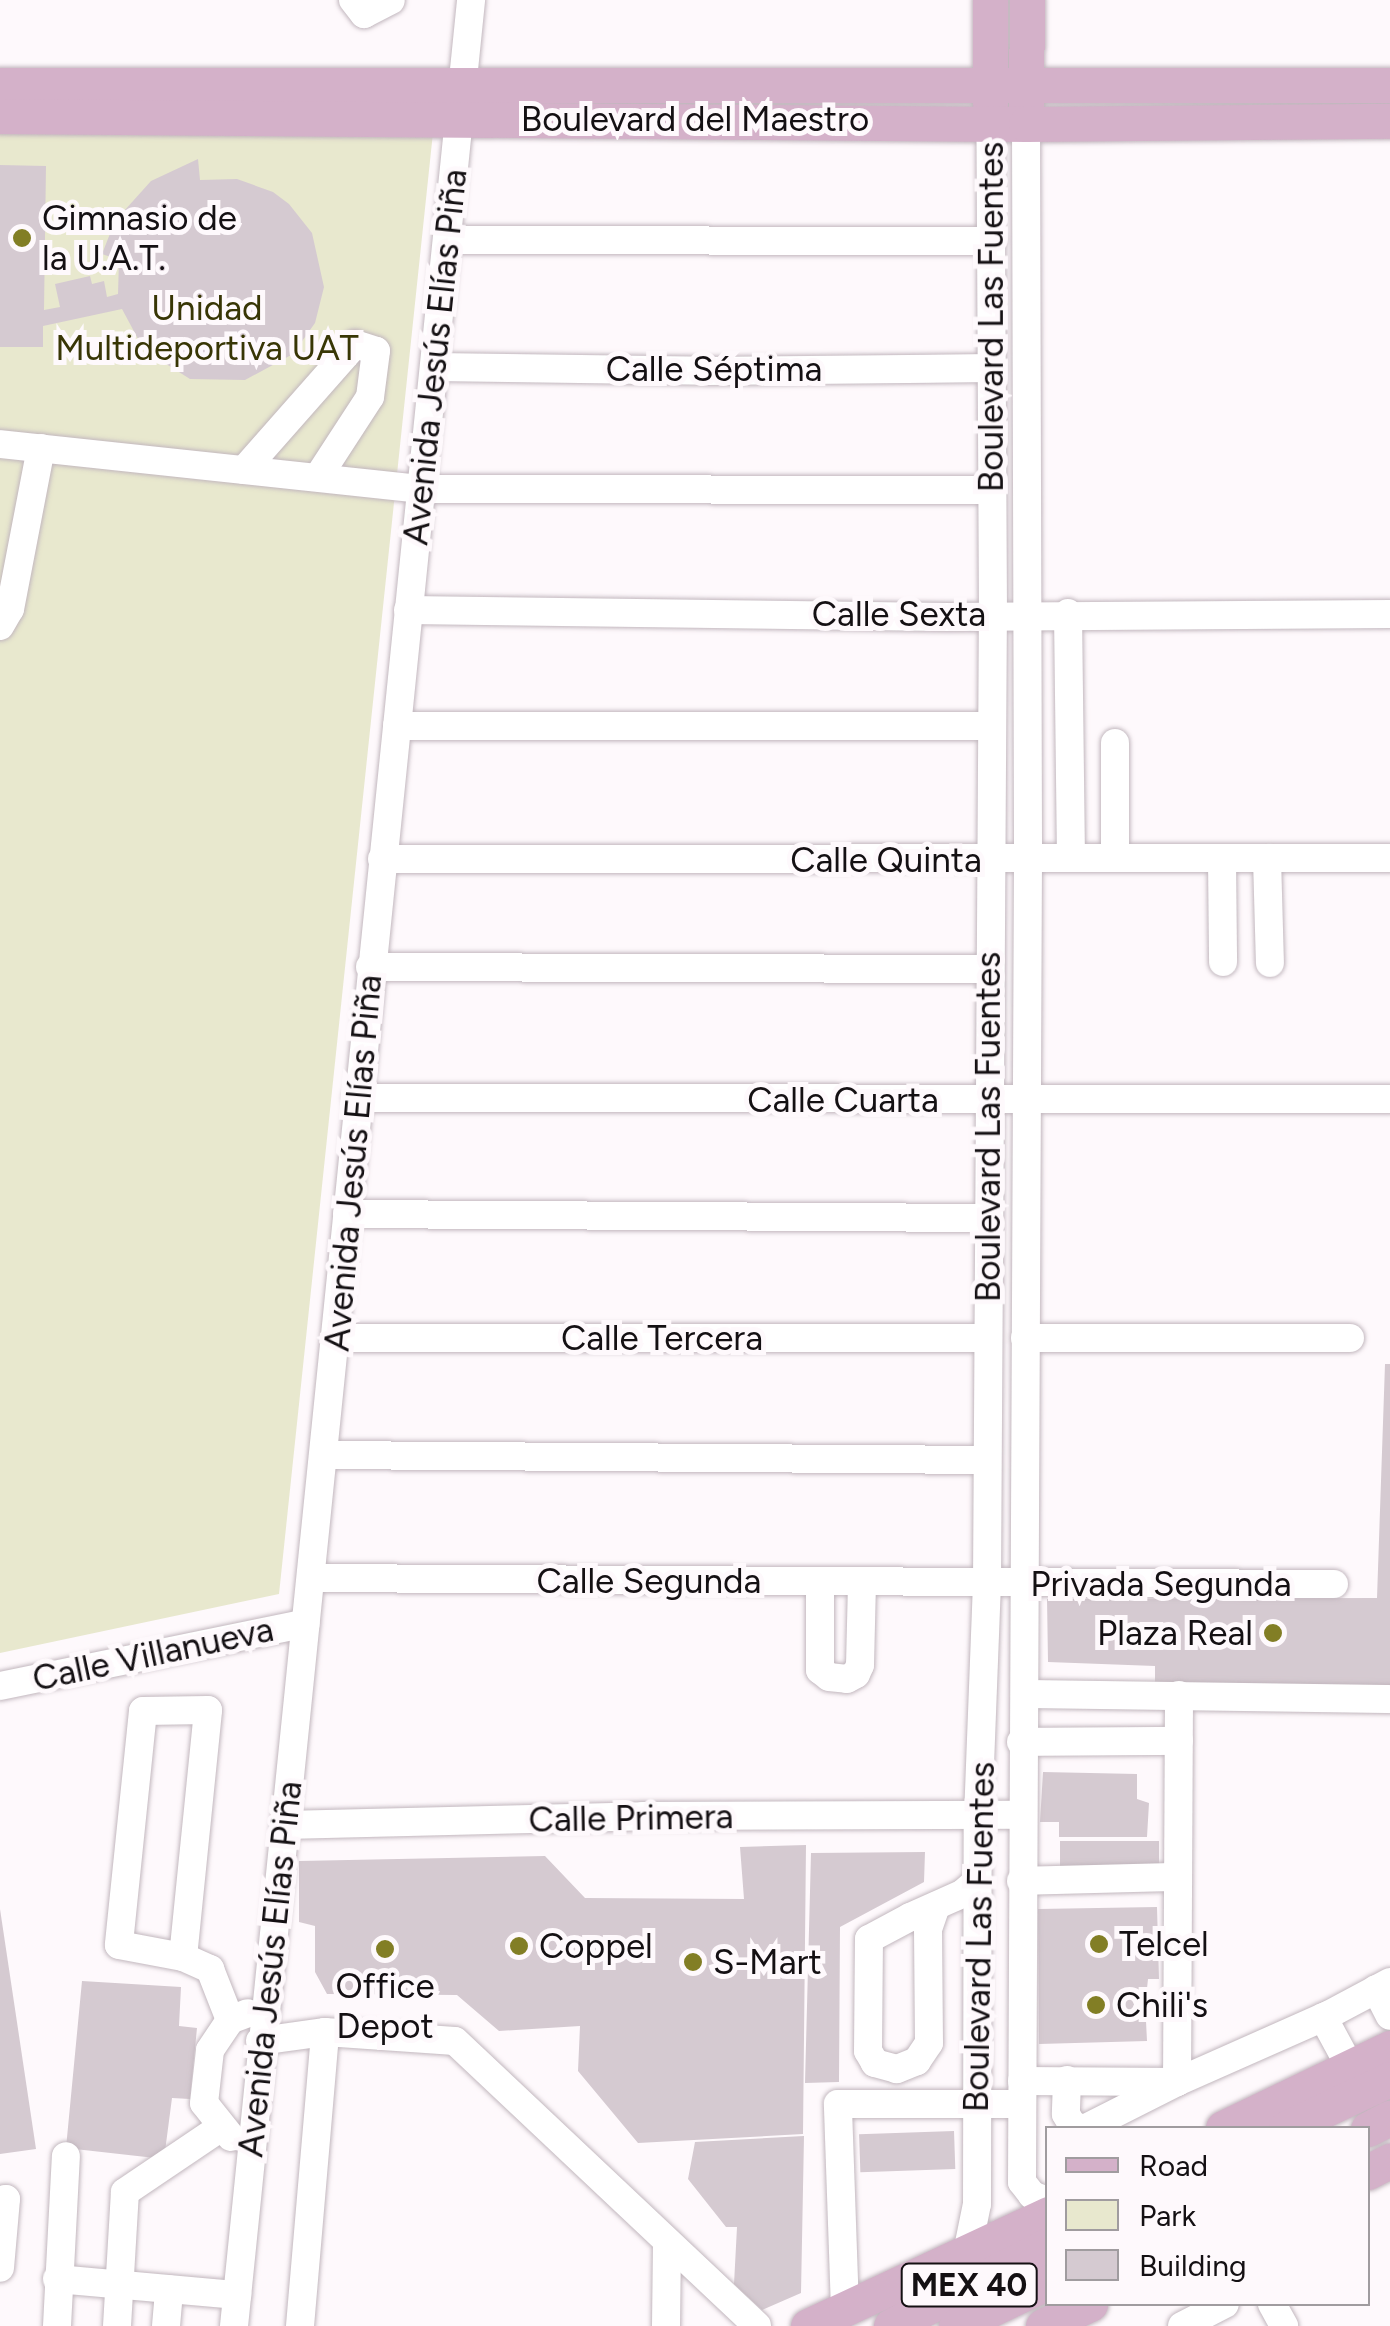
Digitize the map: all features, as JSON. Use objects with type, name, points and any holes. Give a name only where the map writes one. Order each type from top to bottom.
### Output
[{"type":"main road","name":"Boulevard Las Fuentes","points":[[990,0],[990,120]]},
{"type":"main road","name":"Boulevard Las Fuentes","points":[[1026,124],[1027,0]]},
{"type":"main road","name":"Boulevard del Maestro","points":[[0,116],[990,84],[1390,86]]},
{"type":"main road","name":"Boulevard del Maestro","points":[[0,85],[1026,124],[1390,121]]},
{"type":"main road","points":[[1226,2126],[1390,2048]]},
{"type":"main road","points":[[1290,2126],[1390,2078]]},
{"type":"main road","points":[[1332,2126],[1390,2096]]},
{"type":"main road","points":[[808,2326],[1045,2215]]},
{"type":"main road","name":"MEX 40","points":[[891,2326],[1045,2247]]},
{"type":"main road","name":"MEX 40","points":[[956,2326],[1045,2283]]},
{"type":"main road","points":[[1042,2326],[1086,2306]]},
{"type":"street","points":[[354,0],[364,14],[391,0]]},
{"type":"street","name":"Avenida Jesús Elías Piña","points":[[234,2326],[260,2041],[337,1338],[370,968],[471,0]]},
{"type":"street","name":"Boulevard Las Fuentes","points":[[967,2252],[977,2204],[978,1817],[988,1584],[986,1338],[993,614],[990,120]]},
{"type":"street","name":"Boulevard Las Fuentes","points":[[1026,124],[1028,858],[1022,2182],[1032,2196],[1045,2200]]},
{"type":"street","points":[[448,240],[992,241]]},
{"type":"street","points":[[244,470],[355,344],[376,351],[370,397],[318,477]]},
{"type":"street","name":"Calle Séptima","points":[[435,368],[707,372],[992,368]]},
{"type":"street","points":[[0,444],[420,489],[992,490]]},
{"type":"street","points":[[0,626],[10,609],[41,448]]},
{"type":"street","name":"Calle Sexta","points":[[408,610],[1390,614]]},
{"type":"street","points":[[1068,614],[1071,857]]},
{"type":"street","points":[[397,726],[990,726]]},
{"type":"street","points":[[1114,743],[1115,858]]},
{"type":"street","points":[[1267,858],[1270,963]]},
{"type":"street","name":"Calle Quinta","points":[[382,859],[1390,858]]},
{"type":"street","points":[[1222,859],[1223,962]]},
{"type":"street","points":[[370,968],[989,970]]},
{"type":"street","name":"Calle Cuarta","points":[[357,1098],[1390,1100]]},
{"type":"street","points":[[347,1214],[988,1218]]},
{"type":"street","name":"Calle Tercera","points":[[337,1338],[986,1338]]},
{"type":"street","points":[[1026,1338],[1350,1338]]},
{"type":"street","points":[[324,1454],[986,1460]]},
{"type":"street","name":"Calle Segunda","points":[[311,1578],[988,1584]]},
{"type":"street","points":[[820,1582],[820,1670],[829,1677],[846,1678],[856,1674],[860,1664],[862,1582]]},
{"type":"street","name":"Privada Segunda","points":[[988,1584],[1334,1584]]},
{"type":"street","name":"Calle Villanueva","points":[[0,1686],[180,1645],[306,1623]]},
{"type":"street","points":[[1024,1694],[1390,1700]]},
{"type":"street","points":[[1177,2082],[1179,1694]]},
{"type":"street","points":[[184,1957],[208,1710],[142,1711],[119,1945],[184,1957],[210,1969],[230,2020]]},
{"type":"street","points":[[1021,1742],[1179,1741]]},
{"type":"street","name":"Calle Primera","points":[[284,1825],[644,1816],[1021,1815]]},
{"type":"street","points":[[1021,1881],[1178,1877]]},
{"type":"street","points":[[936,1906],[928,1929],[929,2044],[917,2061],[897,2069],[875,2063],[868,2051],[869,1939],[936,1906],[962,1894],[978,1880]]},
{"type":"street","points":[[978,1932],[1021,1934]]},
{"type":"street","points":[[1087,2126],[1323,2018],[1383,1985],[1390,2016]]},
{"type":"street","points":[[251,2154],[220,2128],[204,2103],[210,2050],[230,2020],[264,2006]]},
{"type":"street","points":[[1323,2018],[1350,2067]]},
{"type":"street","points":[[300,2326],[325,2032]]},
{"type":"street","points":[[260,2041],[325,2032],[456,2041],[666,2245],[757,2326]]},
{"type":"street","points":[[844,2309],[838,2104],[977,2106],[1067,2080],[1177,2082]]},
{"type":"street","points":[[1067,2080],[1066,2114],[1076,2126]]},
{"type":"street","points":[[117,2326],[126,2192],[220,2128]]},
{"type":"street","points":[[57,2326],[66,2156]]},
{"type":"street","points":[[0,2200],[6,2199],[0,2268]]},
{"type":"street","points":[[666,2245],[666,2326]]},
{"type":"street","points":[[57,2279],[237,2294]]},
{"type":"street","points":[[166,2326],[169,2289]]},
{"type":"street","points":[[1182,2326],[1221,2306]]},
{"type":"green space","name":"Unidad Multideportiva UAT","points":[[0,123],[434,123],[279,1594],[0,1653]]},
{"type":"building","points":[[198,159],[200,180],[237,179],[273,192],[289,204],[312,233],[324,287],[315,323],[293,354],[245,380],[190,379],[144,350],[122,309],[43,326],[43,347],[0,347],[0,165],[46,166],[44,310],[60,307],[55,284],[90,276],[92,284],[104,281],[107,297],[118,294],[119,260],[102,254],[115,221],[151,181]]},
{"type":"building","name":"Plaza Real","points":[[1385,1364],[1390,1364],[1390,1687],[1155,1683],[1155,1666],[1048,1662],[1047,1599],[1377,1598]]},
{"type":"building","points":[[1043,1772],[1137,1774],[1137,1799],[1149,1803],[1147,1837],[1059,1837],[1059,1822],[1040,1822]]},
{"type":"building","points":[[1060,1841],[1159,1841],[1159,1869],[1060,1869]]},
{"type":"building","points":[[806,1845],[803,2134],[638,2143],[578,2071],[580,2026],[499,2031],[457,1995],[327,1994],[315,1972],[315,1926],[299,1922],[299,1861],[545,1856],[585,1898],[744,1899],[740,1847]]},
{"type":"building","points":[[925,1852],[924,1882],[840,1927],[839,2082],[805,2083],[811,1853]]},
{"type":"building","points":[[1157,1907],[1159,1979],[1148,1979],[1146,1998],[1154,1998],[1155,2018],[1146,2021],[1147,2041],[1039,2044],[1038,1909]]},
{"type":"building","points":[[0,1909],[36,2149],[0,2154]]},
{"type":"building","points":[[82,1981],[181,1987],[179,2026],[197,2028],[190,2099],[172,2098],[164,2159],[66,2148]]},
{"type":"building","points":[[954,2131],[955,2169],[860,2172],[859,2134]]},
{"type":"building","points":[[804,2136],[801,2293],[762,2310],[734,2284],[737,2227],[726,2227],[688,2179],[695,2142]]},
{"type":"place","name":"Gimnasio de la U.A.T.","points":[[22,238]]},
{"type":"place","name":"Plaza Real","points":[[1273,1633]]},
{"type":"place","name":"Telcel","points":[[1099,1944]]},
{"type":"place","name":"Coppel","points":[[519,1946]]},
{"type":"place","name":"Office Depot","points":[[385,1949]]},
{"type":"place","name":"S-Mart","points":[[693,1962]]},
{"type":"place","name":"Chili's","points":[[1096,2005]]}]
